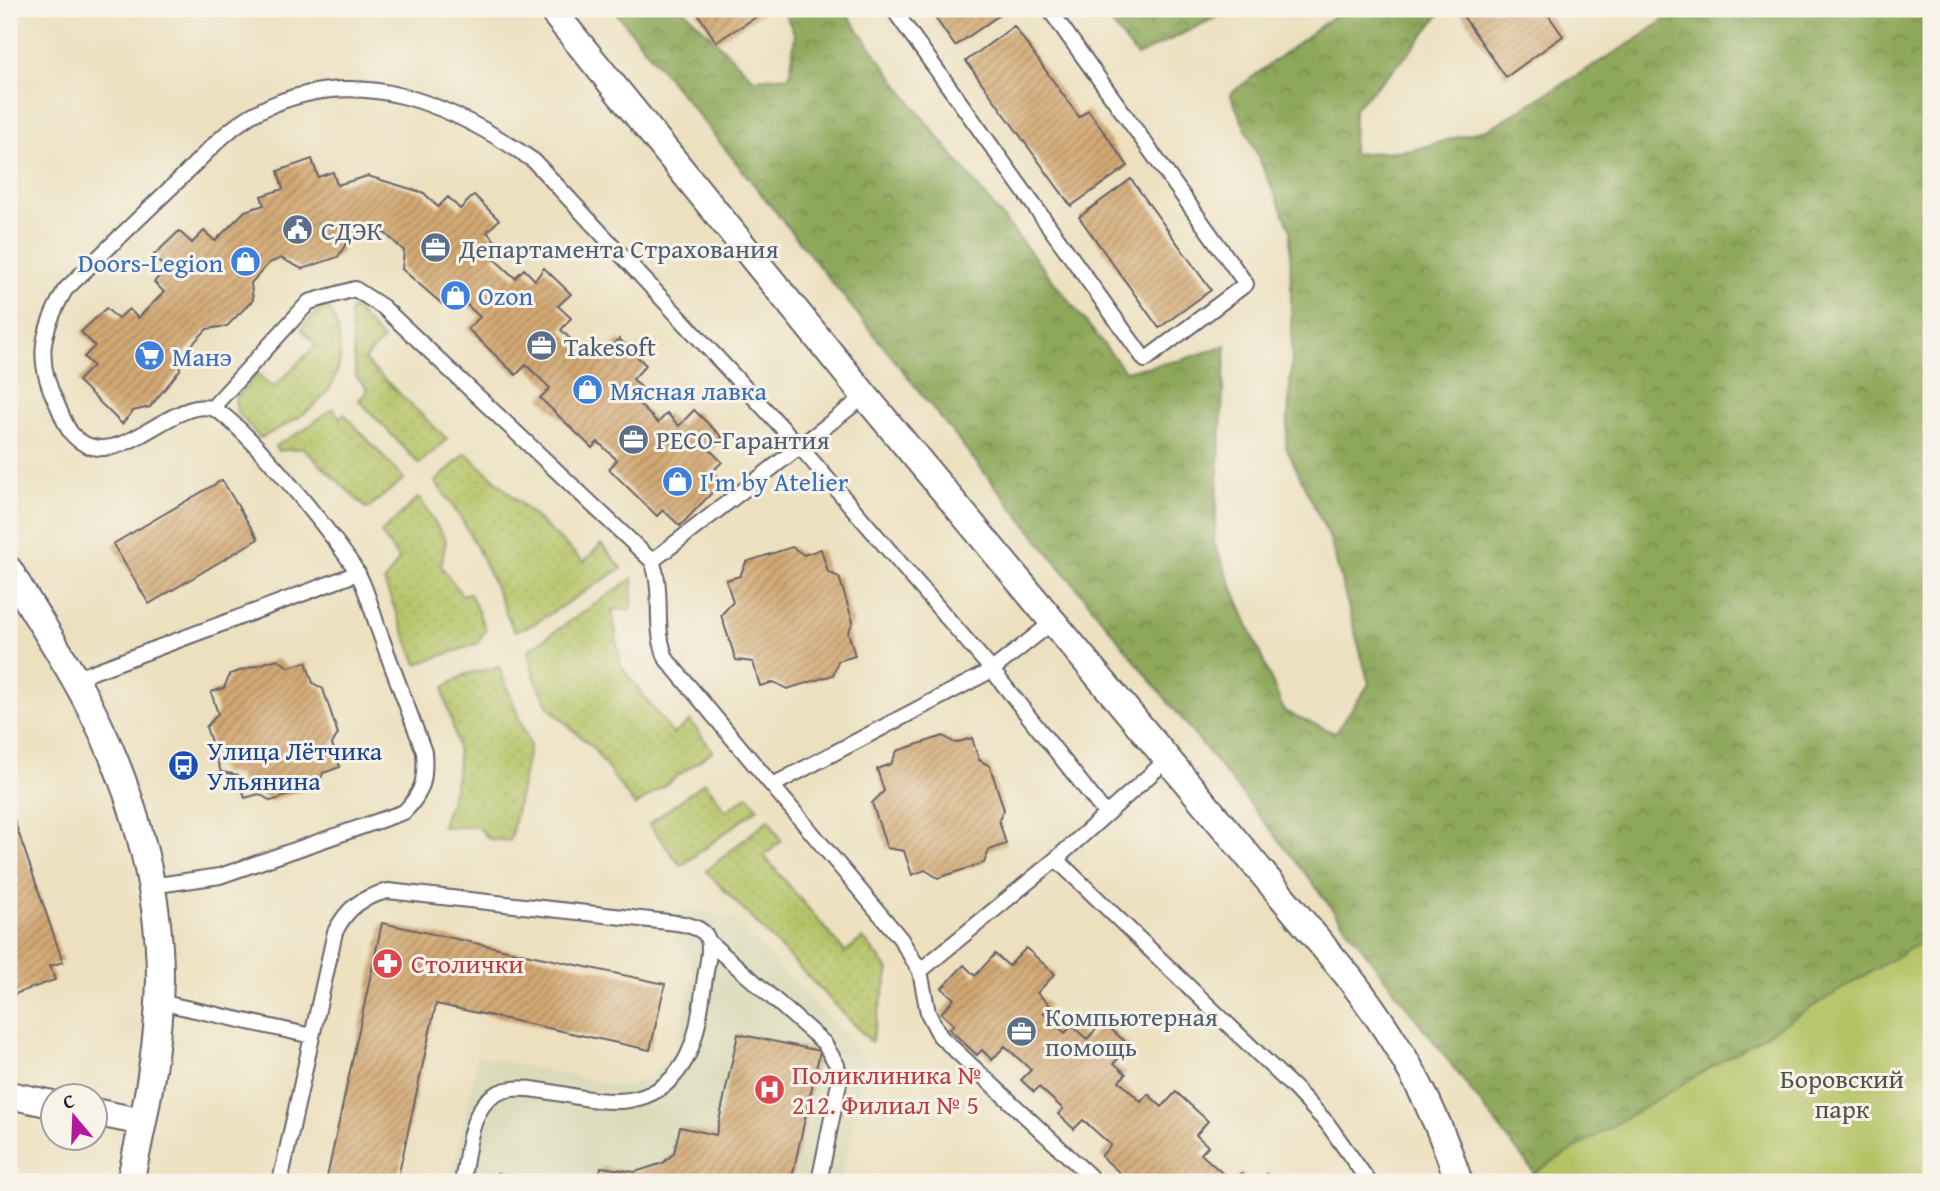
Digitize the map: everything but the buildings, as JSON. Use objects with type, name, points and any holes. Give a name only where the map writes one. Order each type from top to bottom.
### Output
[{"type":"street","points":[[551,9],[865,396],[1169,758],[1370,1005],[1433,1108],[1459,1182]]},
{"type":"street","points":[[9,570],[74,678],[119,770],[150,886],[158,932],[159,1002],[143,1122],[130,1182]]},
{"type":"street","points":[[9,1095],[38,1101]]},
{"type":"street","points":[[108,1115],[143,1122]]},
{"type":"lane","points":[[893,9],[1145,360],[1246,284],[1049,9]]},
{"type":"lane","points":[[150,886],[220,876],[404,812],[419,797],[425,779],[424,752],[358,573],[276,467],[235,423],[212,408],[191,410],[113,448],[93,447],[71,433],[47,384],[42,354],[49,319],[65,290],[219,141],[259,111],[296,96],[329,88],[405,95],[445,110],[500,138],[534,161],[801,448],[992,670],[1105,813]]},
{"type":"lane","points":[[212,408],[309,302],[355,289],[383,307],[652,561],[659,580],[660,643],[667,660],[900,938],[920,971],[928,1013],[940,1036],[1096,1182]]},
{"type":"lane","points":[[652,561],[865,396]]},
{"type":"lane","points":[[74,678],[358,573]]},
{"type":"lane","points":[[773,785],[992,670],[1054,621]]},
{"type":"lane","points":[[920,971],[1056,859],[1169,758]]},
{"type":"lane","points":[[1056,859],[1296,1090],[1326,1123],[1369,1182]]},
{"type":"lane","points":[[280,1182],[335,932],[343,915],[370,895],[388,891],[697,927],[709,942],[824,1043],[837,1065],[840,1078],[819,1182]]},
{"type":"lane","points":[[462,1182],[474,1123],[481,1107],[491,1097],[506,1089],[528,1088],[618,1103],[638,1099],[666,1084],[683,1065],[691,1048],[709,942]]},
{"type":"lane","points":[[159,1002],[312,1036]]},
{"type":"shaded area","points":[[680,907],[734,919],[867,1060],[841,1182],[451,1182],[478,1056],[624,1087],[649,1077],[676,1052],[694,972],[686,952],[674,941]]},
{"type":"green space","points":[[613,9],[683,9],[754,79],[790,76],[795,35],[783,9],[843,9],[916,109],[1125,371],[1182,360],[1226,345],[1214,543],[1284,711],[1335,733],[1369,684],[1330,539],[1286,447],[1292,357],[1290,228],[1230,94],[1343,9],[1423,9],[1439,15],[1407,55],[1354,109],[1353,154],[1412,150],[1490,128],[1642,36],[1678,9],[1931,9],[1931,1182],[1528,1182],[1534,1173],[1298,864]]},
{"type":"green space","points":[[1100,9],[1233,9],[1137,56]]},
{"type":"green space","points":[[325,303],[334,319],[340,341],[339,365],[334,380],[316,404],[289,423],[260,438],[237,412],[235,399],[257,373],[273,388],[316,345],[301,329]]},
{"type":"green space","points":[[353,307],[383,340],[364,360],[447,439],[419,464],[359,400],[368,390],[356,376],[350,313]]},
{"type":"green space","points":[[333,408],[340,418],[344,414],[404,479],[367,509],[303,448],[278,451],[275,446],[305,429]]},
{"type":"green space","points":[[466,453],[584,562],[601,544],[622,568],[532,625],[514,631],[470,535],[435,482]]},
{"type":"green space","points":[[419,497],[446,541],[441,566],[462,595],[470,593],[486,630],[477,644],[417,664],[384,582],[399,560],[381,533]]},
{"type":"green space","points":[[633,578],[632,609],[612,610],[621,666],[673,734],[690,721],[713,751],[635,806],[592,747],[550,709],[534,676],[528,650]]},
{"type":"green space","points":[[499,667],[530,745],[510,841],[489,839],[478,827],[441,827],[454,790],[458,761],[444,687],[466,674]]},
{"type":"green space","points":[[705,782],[726,811],[748,795],[758,808],[681,866],[649,824]]},
{"type":"green space","points":[[769,819],[781,841],[764,856],[845,952],[863,938],[889,970],[871,1042],[706,871]]},
{"type":"green space","name":"Боровский парк","points":[[1931,936],[1931,1182],[1528,1182],[1534,1173]]},
{"type":"place","name":"СДЭК","points":[[298,230]]},
{"type":"place","name":"Департамента Страхования","points":[[436,248]]},
{"type":"place","name":"Doors-Legion","points":[[246,262]]},
{"type":"place","name":"Ozon","points":[[455,295]]},
{"type":"place","name":"Takesoft","points":[[541,346]]},
{"type":"place","name":"Манэ","points":[[149,356]]},
{"type":"place","name":"Мясная лавка","points":[[587,390]]},
{"type":"place","name":"РЕСО-Гарантия","points":[[633,439]]},
{"type":"place","name":"I'm by Atelier","points":[[677,481]]},
{"type":"place","name":"Улица Лётчика Ульянина","points":[[184,765]]},
{"type":"place","name":"Столички","points":[[388,963]]},
{"type":"place","name":"Компьютерная помощь","points":[[1022,1031]]},
{"type":"place","name":"Поликлиника № 212. Филиал № 5","points":[[769,1089]]}]
